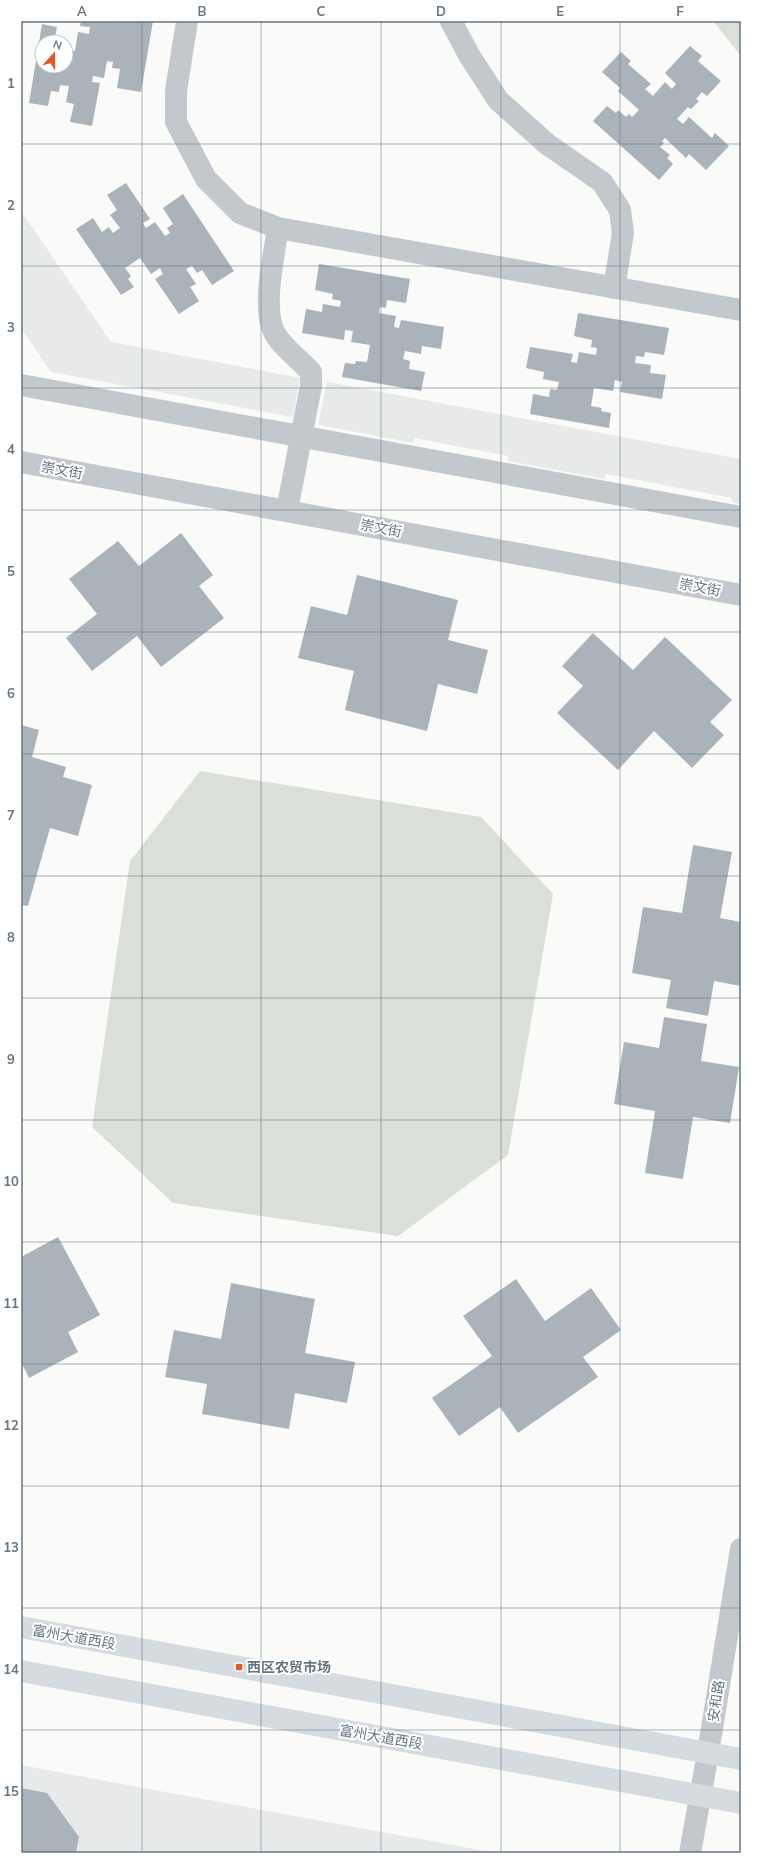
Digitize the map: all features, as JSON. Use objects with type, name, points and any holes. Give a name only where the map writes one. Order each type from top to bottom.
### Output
[{"type":"main road","name":"富州大道西段","points":[[21,1628],[741,1759]]},
{"type":"main road","name":"富州大道西段","points":[[21,1672],[741,1803]]},
{"type":"street","points":[[187,21],[176,90],[176,122],[206,178],[240,213],[278,228],[741,310]]},
{"type":"street","points":[[451,21],[469,55],[498,100],[547,144],[602,182],[620,210],[623,233],[614,288]]},
{"type":"street","points":[[278,228],[268,293],[271,320],[276,336],[311,372],[312,386],[287,510]]},
{"type":"street","points":[[21,385],[741,517]]},
{"type":"street","name":"崇文街","points":[[21,462],[741,595]]},
{"type":"street","name":"安和路","points":[[690,1853],[708,1753],[741,1549]]},
{"type":"shaded area","points":[[713,21],[741,21],[741,56]]},
{"type":"shaded area","points":[[21,211],[111,342],[300,378],[293,417],[51,372],[21,328]]},
{"type":"shaded area","points":[[327,382],[741,459],[741,504],[732,502],[732,498],[606,474],[604,479],[508,461],[508,456],[414,438],[414,443],[318,425]]},
{"type":"shaded area","points":[[200,771],[481,817],[553,894],[508,1155],[398,1236],[173,1203],[92,1127],[130,861]]},
{"type":"shaded area","points":[[21,1765],[138,1787],[496,1853],[21,1853]]},
{"type":"building","points":[[81,21],[113,21],[119,23],[119,21],[153,21],[141,92],[117,88],[120,69],[112,68],[113,62],[107,61],[104,78],[93,76],[92,82],[100,83],[92,126],[70,122],[74,104],[66,102],[69,86],[60,85],[59,92],[51,91],[48,106],[29,103],[34,73],[34,74],[74,74],[74,51],[78,32],[89,34],[90,27],[80,26]]},
{"type":"building","points":[[42,24],[57,27],[56,34],[40,34]]},
{"type":"building","points":[[690,46],[702,56],[698,61],[721,81],[707,96],[702,92],[696,99],[699,101],[691,109],[688,107],[677,119],[683,124],[689,117],[712,138],[715,133],[729,146],[706,170],[689,154],[686,158],[665,138],[662,141],[664,143],[660,147],[670,155],[667,158],[673,164],[659,180],[593,121],[607,106],[616,113],[618,110],[626,117],[629,114],[632,117],[639,110],[618,91],[620,88],[602,72],[621,52],[631,61],[628,64],[651,84],[645,89],[653,96],[665,82],[672,89],[676,84],[665,73]]},
{"type":"building","points":[[126,183],[150,219],[143,223],[146,228],[155,222],[165,236],[170,233],[167,228],[173,224],[163,208],[183,194],[234,271],[212,285],[202,270],[197,273],[192,266],[186,269],[196,284],[190,287],[199,301],[179,314],[155,279],[163,274],[160,268],[151,274],[140,258],[125,268],[131,276],[128,279],[134,287],[121,295],[76,229],[93,218],[102,232],[109,227],[113,233],[120,228],[110,215],[117,210],[107,195]]},
{"type":"building","points":[[319,264],[410,279],[406,303],[387,300],[386,308],[380,307],[379,313],[396,316],[394,327],[399,328],[401,320],[444,327],[441,349],[422,346],[421,354],[405,351],[403,359],[410,361],[409,369],[425,372],[421,391],[342,377],[345,363],[355,364],[356,361],[367,362],[370,345],[351,342],[353,331],[345,330],[344,340],[302,333],[306,309],[322,312],[323,304],[340,307],[341,301],[332,299],[333,294],[315,290]]},
{"type":"building","points":[[578,313],[669,328],[664,355],[645,352],[644,357],[636,356],[635,363],[651,365],[650,373],[666,375],[662,399],[620,392],[622,382],[615,380],[613,391],[594,388],[591,406],[602,408],[601,411],[611,413],[609,428],[530,414],[533,394],[549,397],[550,389],[557,390],[559,382],[543,379],[544,372],[526,368],[530,347],[573,354],[571,362],[577,363],[579,352],[596,355],[597,348],[591,347],[592,340],[574,336]]},
{"type":"building","points":[[181,533],[213,575],[199,586],[224,618],[161,667],[137,636],[92,671],[66,638],[97,614],[69,579],[118,541],[139,566]]},
{"type":"building","points":[[357,575],[458,600],[448,640],[488,650],[477,694],[438,684],[427,731],[345,710],[354,671],[298,658],[311,606],[347,615]]},
{"type":"building","points":[[593,633],[633,670],[665,637],[732,700],[710,722],[724,735],[692,768],[654,731],[618,770],[557,713],[583,686],[562,666]]},
{"type":"building","points":[[21,725],[39,730],[32,757],[66,767],[63,777],[92,785],[78,836],[50,828],[28,906],[21,905]]},
{"type":"building","points":[[693,845],[732,852],[720,918],[741,922],[741,986],[714,981],[708,1016],[666,1008],[671,980],[632,973],[643,907],[682,913]]},
{"type":"building","points":[[664,1017],[707,1024],[701,1061],[739,1067],[730,1123],[693,1117],[683,1179],[645,1173],[655,1111],[614,1104],[624,1042],[659,1048]]},
{"type":"building","points":[[58,1237],[100,1315],[68,1332],[78,1352],[29,1378],[21,1362],[21,1257]]},
{"type":"building","points":[[516,1279],[545,1321],[591,1288],[621,1330],[583,1357],[598,1377],[518,1433],[500,1407],[459,1436],[432,1398],[492,1356],[463,1316]]},
{"type":"building","points":[[231,1283],[315,1299],[305,1353],[355,1362],[347,1403],[295,1393],[289,1429],[202,1414],[207,1384],[165,1377],[174,1330],[221,1339]]},
{"type":"building","points":[[21,1788],[47,1793],[79,1837],[76,1853],[21,1853]]},
{"type":"place","name":"西区农贸市场","points":[[239,1667]]}]
